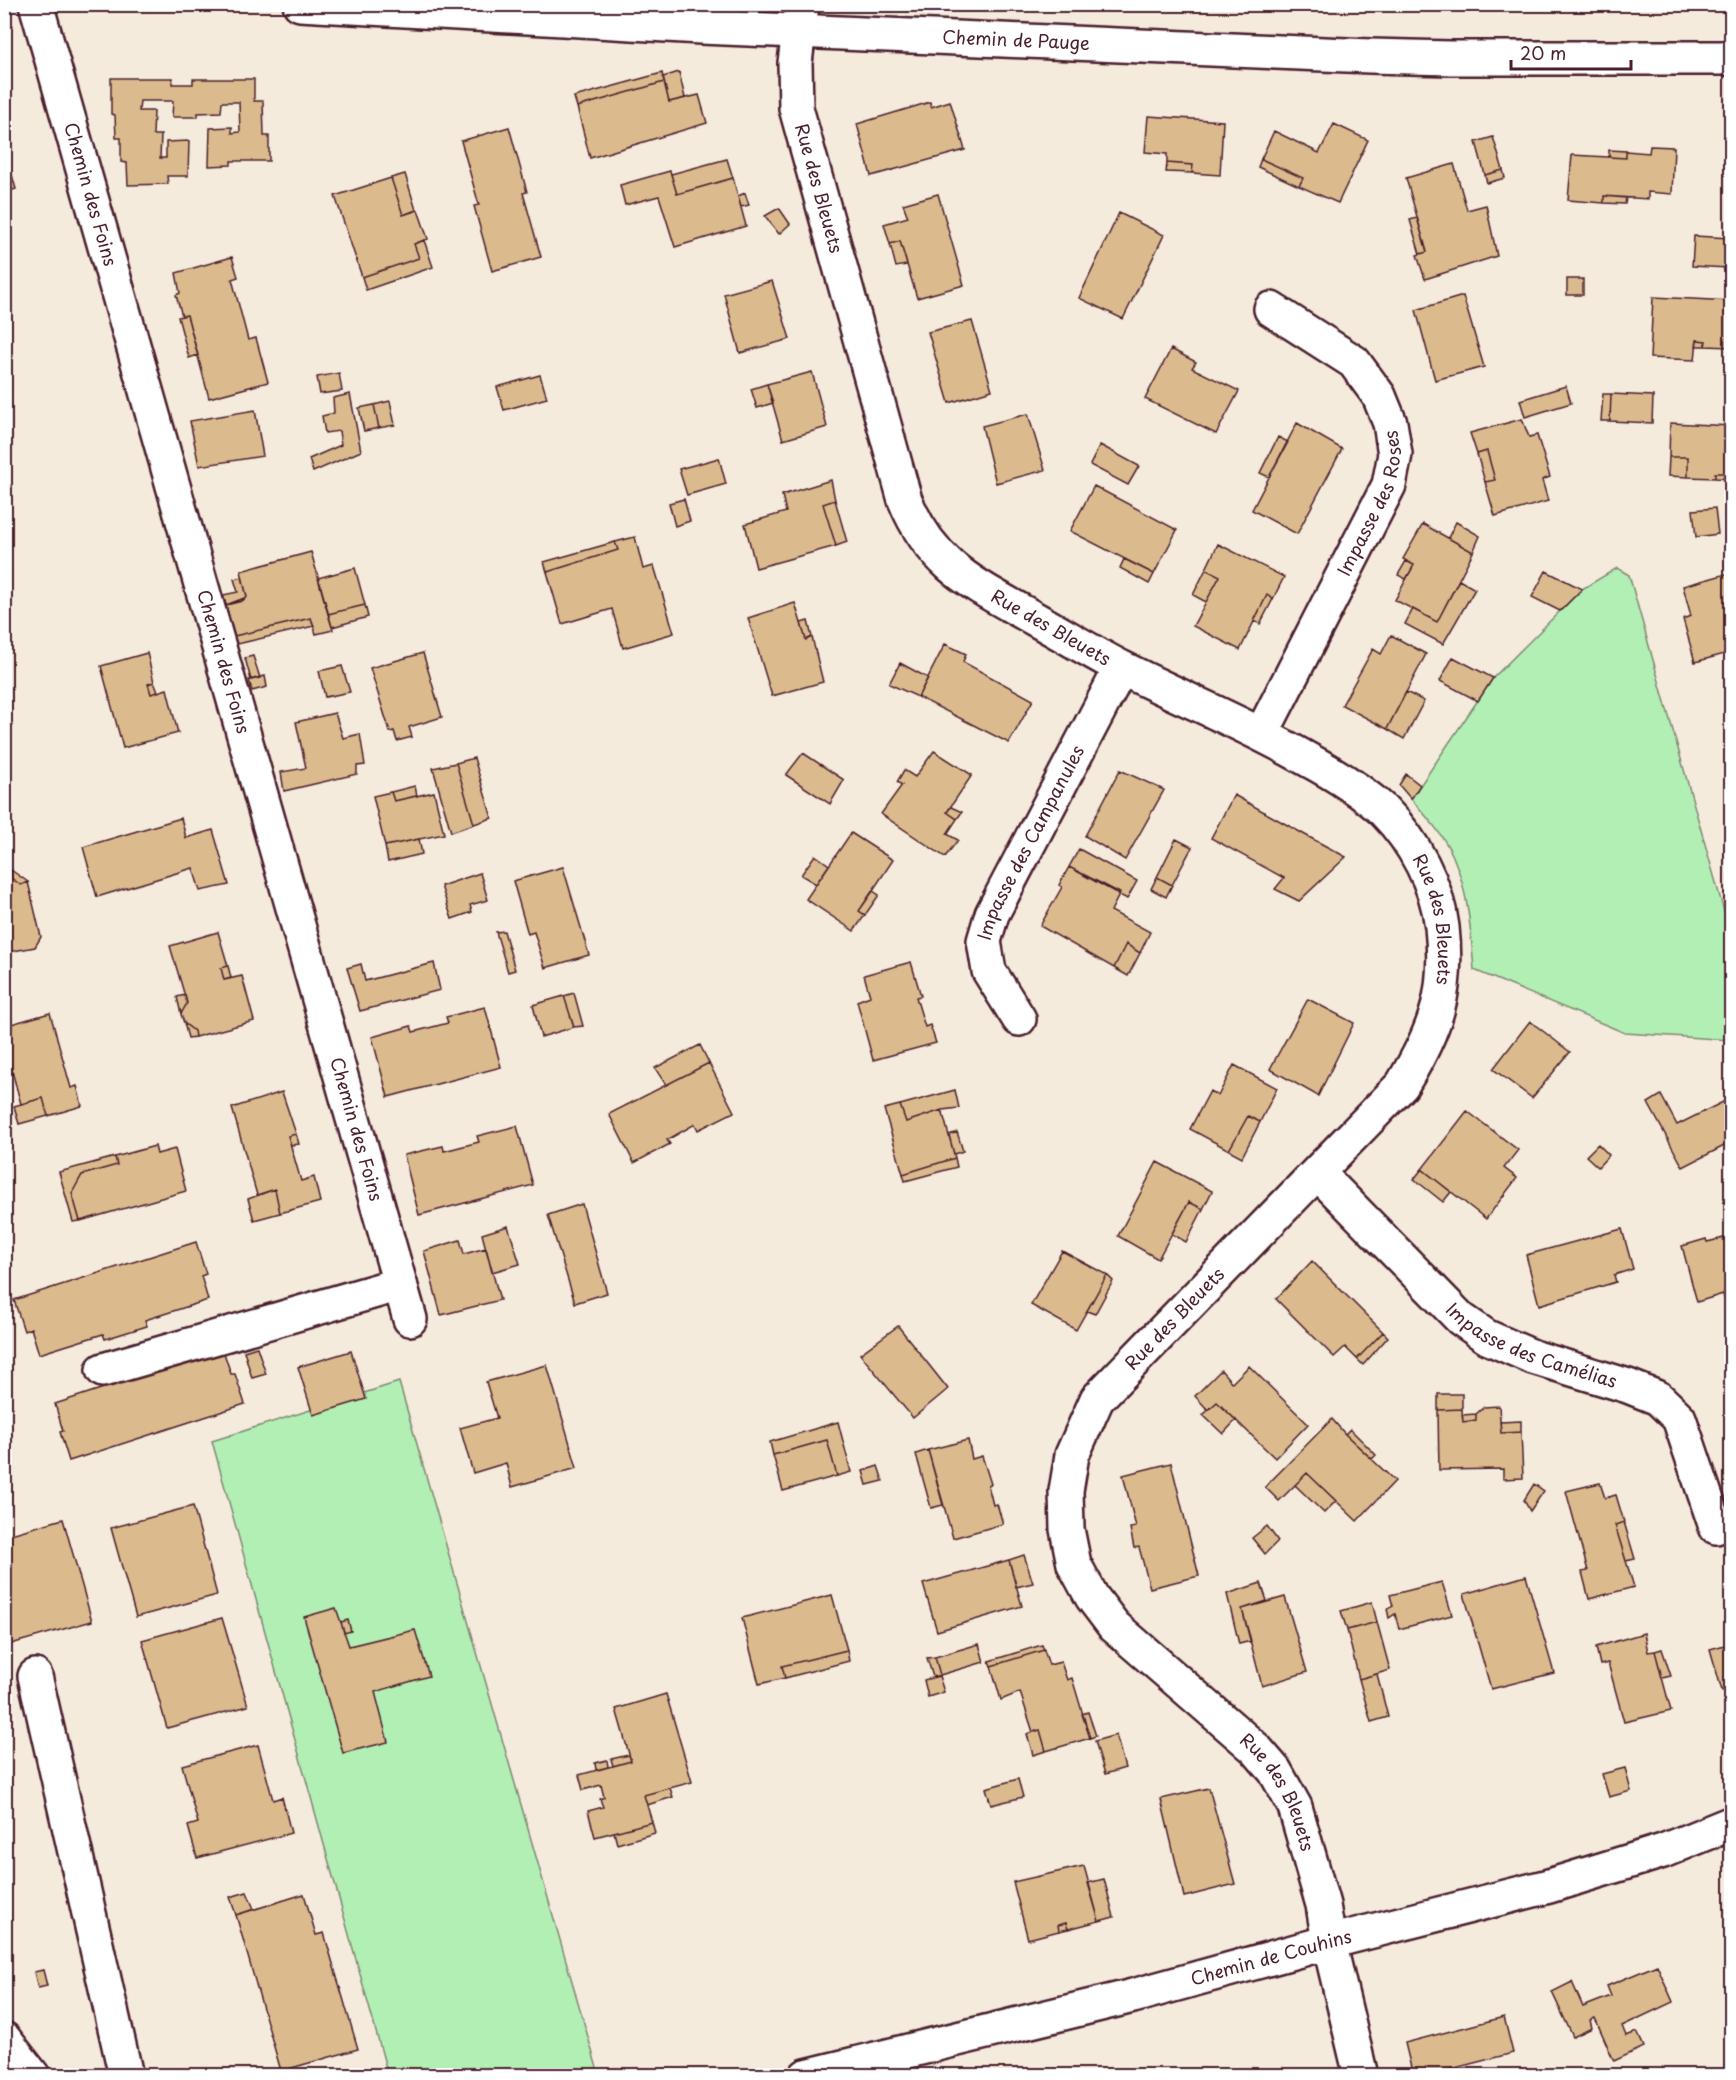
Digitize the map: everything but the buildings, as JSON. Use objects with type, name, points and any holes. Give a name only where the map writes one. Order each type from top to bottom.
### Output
[{"type":"street","name":"Chemin des Foins","points":[[36,4],[410,1319]]},
{"type":"street","name":"Chemin de Pauge","points":[[300,4],[689,27],[800,17],[1370,56],[1731,58]]},
{"type":"street","name":"Rue des Bleuets","points":[[800,17],[795,63],[796,108],[905,500],[915,523],[928,543],[947,564],[972,583],[1121,668],[1262,733],[1348,782],[1385,812],[1414,849],[1433,885],[1441,918],[1445,956],[1443,990],[1434,1023],[1422,1053],[1402,1085],[1097,1399],[1072,1455],[1066,1491],[1066,1529],[1074,1564],[1092,1597],[1114,1626],[1248,1742],[1275,1771],[1295,1807],[1323,1905],[1329,1942],[1360,2076]]},
{"type":"street","name":"Impasse des Roses","points":[[1262,733],[1389,485],[1395,454],[1390,423],[1379,396],[1354,362],[1271,309]]},
{"type":"street","name":"Impasse des Campanules","points":[[1019,1019],[989,971],[984,941],[992,914],[1121,668]]},
{"type":"street","name":"Impasse des Camélias","points":[[1318,1173],[1461,1319],[1487,1337],[1533,1357],[1628,1386],[1658,1398],[1679,1418],[1716,1527]]},
{"type":"street","points":[[103,1370],[400,1284]]},
{"type":"street","points":[[35,1676],[126,2076]]},
{"type":"street","name":"Chemin de Couhins","points":[[806,2076],[1133,1996],[1329,1942],[1549,1886],[1663,1851],[1731,1823]]},
{"type":"street","points":[[4,2039],[33,2076]]},
{"type":"green space","points":[[1617,568],[1629,575],[1731,936],[1731,1040],[1625,1033],[1474,970],[1467,903],[1456,864],[1443,838],[1411,799],[1493,678],[1582,589]]},
{"type":"green space","points":[[399,1382],[599,2075],[388,2075],[212,1441]]}]
